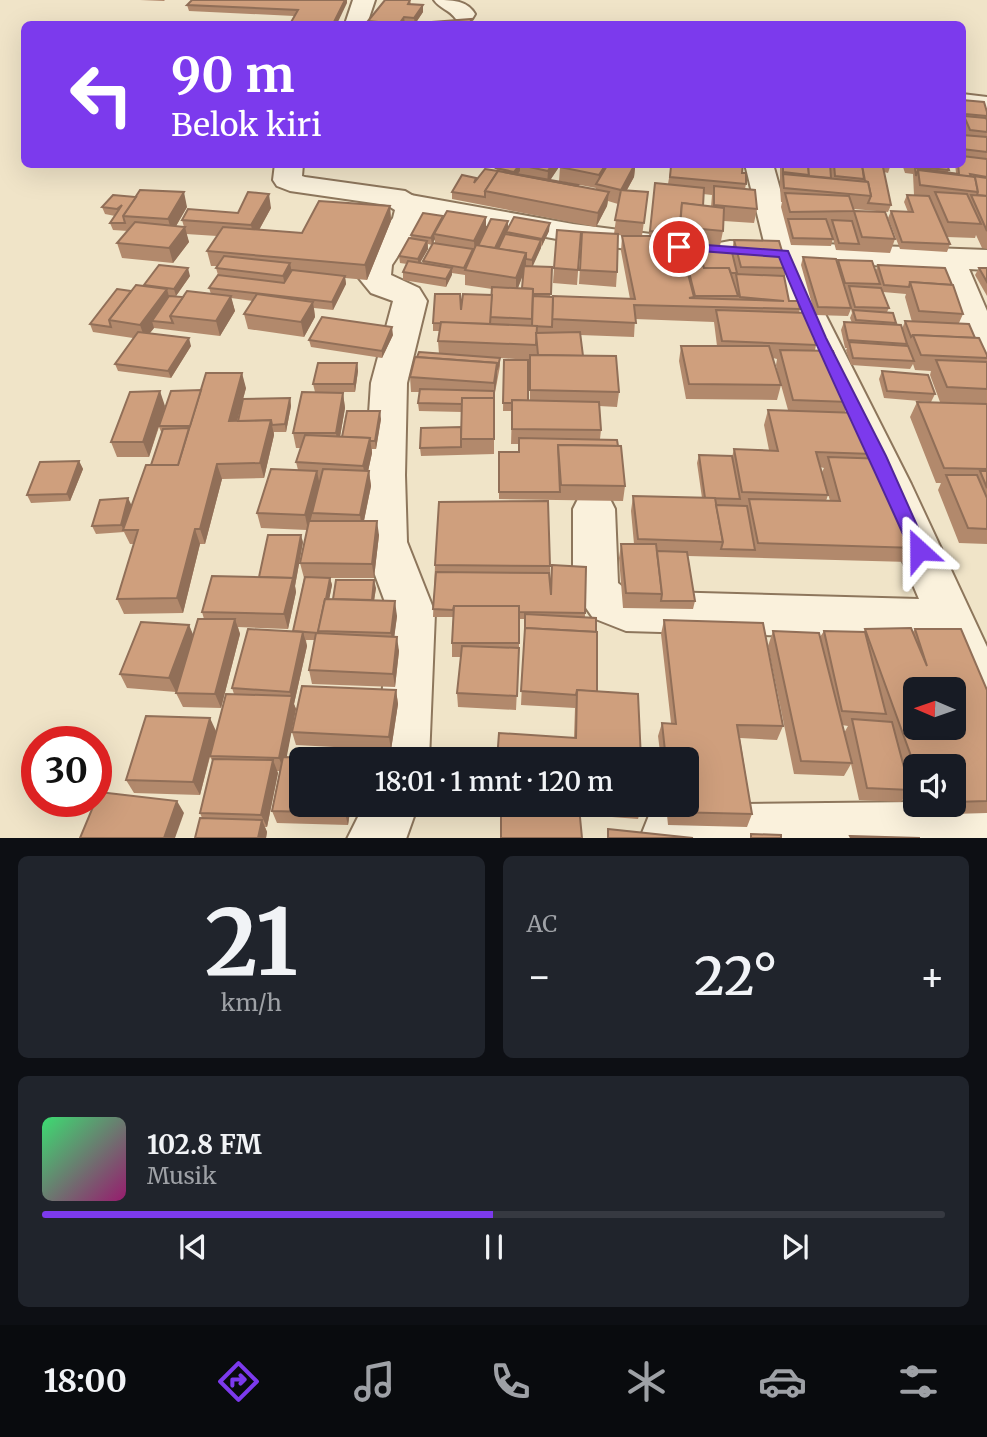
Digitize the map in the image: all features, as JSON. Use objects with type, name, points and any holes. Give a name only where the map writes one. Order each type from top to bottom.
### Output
[{"type":"street","points":[[357,21],[363,0]]},
{"type":"street","points":[[445,0],[461,7],[464,14]]},
{"type":"street","points":[[966,102],[987,105]]},
{"type":"street","points":[[288,168],[286,180],[300,186],[372,192],[395,197],[405,203],[653,245],[784,253],[987,260]]},
{"type":"street","points":[[760,168],[766,205],[819,338],[877,456],[987,700]]},
{"type":"street","points":[[404,747],[412,613],[385,541],[385,475],[389,383],[410,301],[407,295],[383,286],[374,277],[376,265],[408,218],[410,210],[405,203]]},
{"type":"street","points":[[949,260],[987,353]]},
{"type":"street","points":[[594,509],[596,589],[609,604],[626,611],[950,620]]},
{"type":"street","points":[[375,838],[387,817]]},
{"type":"street","points":[[670,833],[987,830]]},
{"type":"building","points":[[192,0],[345,0],[334,21],[292,21],[298,10],[187,5]]},
{"type":"building","points":[[385,0],[410,0],[408,4],[423,5],[414,18],[404,17],[401,21],[368,21]]},
{"type":"building","points":[[966,100],[984,102],[987,116],[966,114]]},
{"type":"building","points":[[966,116],[986,118],[987,132],[970,130]]},
{"type":"building","points":[[966,135],[987,137],[987,152],[966,149]]},
{"type":"building","points":[[966,156],[987,159],[987,177],[918,170],[916,176],[915,168],[959,174],[958,168],[966,168]]},
{"type":"building","points":[[496,168],[517,168],[514,172]]},
{"type":"building","points":[[565,168],[603,168],[599,175]]},
{"type":"building","points":[[606,168],[633,168],[621,190],[596,184]]},
{"type":"building","points":[[671,168],[743,168],[742,173],[746,173],[746,184],[670,177]]},
{"type":"building","points":[[783,168],[808,168],[809,175],[783,172]]},
{"type":"building","points":[[808,168],[830,168],[831,178],[809,176]]},
{"type":"building","points":[[834,168],[863,168],[864,179],[835,176]]},
{"type":"building","points":[[863,168],[883,168],[891,205],[868,203],[871,196],[868,182],[865,181]]},
{"type":"building","points":[[485,169],[498,171],[485,191],[485,197],[452,192],[462,175],[476,178],[474,183]]},
{"type":"building","points":[[918,170],[975,177],[978,192],[920,185]]},
{"type":"building","points":[[498,171],[609,192],[598,213],[485,191]]},
{"type":"building","points":[[505,172],[578,185],[577,186]]},
{"type":"building","points":[[783,174],[868,182],[871,196],[784,188]]},
{"type":"building","points":[[973,176],[987,178],[987,196],[977,195]]},
{"type":"building","points":[[655,183],[704,188],[703,206],[682,203],[679,234],[650,231]]},
{"type":"building","points":[[714,186],[755,190],[757,209],[714,205]]},
{"type":"building","points":[[140,190],[184,192],[168,219],[123,216]]},
{"type":"building","points":[[621,190],[648,192],[644,223],[615,220]]},
{"type":"building","points":[[248,192],[269,194],[251,225],[182,220],[188,209],[238,213]]},
{"type":"building","points":[[935,192],[967,194],[981,224],[948,222]]},
{"type":"building","points":[[785,193],[849,196],[854,211],[790,212]]},
{"type":"building","points":[[113,195],[136,197],[123,216],[125,223],[110,223],[122,205],[117,209],[102,207]]},
{"type":"building","points":[[907,195],[929,196],[950,244],[902,242],[891,211],[913,212]]},
{"type":"building","points":[[971,195],[987,196],[987,231]]},
{"type":"building","points":[[319,201],[390,206],[365,265],[207,251],[223,227],[302,233]]},
{"type":"building","points":[[682,203],[724,208],[723,231],[680,227]]},
{"type":"building","points":[[447,211],[486,217],[474,241],[434,234]]},
{"type":"building","points":[[854,211],[885,212],[895,239],[862,237]]},
{"type":"building","points":[[423,213],[443,216],[431,238],[411,235]]},
{"type":"building","points":[[514,217],[550,223],[542,239],[506,232]]},
{"type":"building","points":[[491,219],[508,221],[495,248],[478,246]]},
{"type":"building","points":[[788,219],[826,219],[833,239],[793,238]]},
{"type":"building","points":[[832,220],[852,221],[859,244],[839,243]]},
{"type":"building","points":[[135,222],[185,227],[169,248],[117,243]]},
{"type":"building","points":[[557,230],[581,232],[578,270],[554,268]]},
{"type":"building","points":[[582,232],[618,234],[617,272],[580,270]]},
{"type":"building","points":[[505,234],[541,240],[532,260],[526,259],[526,253],[498,249]]},
{"type":"building","points":[[622,236],[657,236],[663,257],[661,239],[698,240],[704,268],[729,268],[738,296],[695,296],[688,268],[692,266],[686,266],[694,297],[689,298],[784,301],[740,297],[736,274],[784,276],[789,301],[798,301],[800,309],[634,305],[636,323],[552,319],[553,296],[635,299]]},
{"type":"building","points":[[409,238],[427,241],[418,259],[399,256]]},
{"type":"building","points":[[734,240],[779,241],[787,268],[741,267]]},
{"type":"building","points":[[433,243],[473,249],[464,268],[423,261]]},
{"type":"building","points":[[476,245],[526,253],[516,278],[465,270]]},
{"type":"building","points":[[699,248],[731,248],[737,273],[731,273],[729,268],[704,268]]},
{"type":"building","points":[[224,256],[290,263],[283,276],[216,268]]},
{"type":"building","points":[[803,257],[836,259],[851,308],[818,307]]},
{"type":"building","points":[[838,260],[872,261],[880,284],[845,283]]},
{"type":"building","points":[[408,261],[452,268],[446,279],[403,272]]},
{"type":"building","points":[[159,265],[188,268],[174,289],[144,285]]},
{"type":"building","points":[[878,265],[945,268],[952,285],[910,282],[909,287],[884,285]]},
{"type":"building","points":[[524,266],[552,267],[551,294],[533,294],[533,289],[522,288]]},
{"type":"building","points":[[979,268],[987,268],[987,282]]},
{"type":"building","points":[[292,270],[345,276],[332,302],[209,288],[218,275],[284,283]]},
{"type":"building","points":[[910,282],[953,285],[963,314],[919,311]]},
{"type":"building","points":[[136,285],[167,289],[140,325],[109,320]]},
{"type":"building","points":[[849,286],[881,288],[889,308],[855,307]]},
{"type":"building","points":[[492,287],[533,289],[532,319],[490,317]]},
{"type":"building","points":[[117,289],[131,291],[109,320],[111,327],[90,324]]},
{"type":"building","points":[[187,291],[231,296],[216,321],[170,316]]},
{"type":"building","points":[[257,294],[313,302],[301,322],[244,314]]},
{"type":"building","points":[[435,294],[460,294],[461,310],[463,294],[492,295],[490,324],[433,323]]},
{"type":"building","points":[[169,296],[183,297],[170,316],[173,323],[152,321]]},
{"type":"building","points":[[533,296],[553,297],[552,327],[532,326]]},
{"type":"building","points":[[716,310],[808,313],[816,345],[722,341]]},
{"type":"building","points":[[853,310],[893,313],[896,323],[856,320]]},
{"type":"building","points":[[322,317],[392,327],[382,351],[309,340]]},
{"type":"building","points":[[905,321],[969,324],[975,338],[911,337]]},
{"type":"building","points":[[441,322],[537,326],[536,345],[438,341]]},
{"type":"building","points":[[844,322],[901,325],[907,344],[848,340]]},
{"type":"building","points":[[138,332],[189,338],[168,371],[115,364]]},
{"type":"building","points":[[580,332],[583,356],[538,355],[536,333]]},
{"type":"building","points":[[913,335],[979,338],[987,358],[921,355]]},
{"type":"building","points":[[849,342],[908,346],[914,361],[853,358]]},
{"type":"building","points":[[681,346],[769,346],[781,385],[689,384]]},
{"type":"building","points":[[780,350],[833,351],[849,402],[793,400]]},
{"type":"building","points":[[419,352],[500,358],[497,370],[497,363],[417,357]]},
{"type":"building","points":[[530,355],[616,356],[619,392],[530,390]]},
{"type":"building","points":[[415,357],[497,363],[494,383],[410,377]]},
{"type":"building","points":[[504,360],[528,360],[528,401],[512,400],[512,403],[503,403]]},
{"type":"building","points":[[936,360],[987,362],[987,389],[947,387]]},
{"type":"building","points":[[318,363],[357,363],[354,384],[313,384]]},
{"type":"building","points":[[882,371],[928,375],[935,394],[887,391]]},
{"type":"building","points":[[206,373],[242,373],[229,421],[271,420],[260,463],[217,464],[200,529],[195,529],[177,598],[117,599],[138,530],[123,530],[146,465],[178,465]]},
{"type":"building","points":[[420,389],[494,391],[494,398],[462,398],[462,404],[418,403]]},
{"type":"building","points":[[201,390],[190,426],[159,426],[171,391]]},
{"type":"building","points":[[160,391],[143,442],[111,442],[130,392]]},
{"type":"building","points":[[302,392],[343,393],[336,433],[293,433]]},
{"type":"building","points":[[290,398],[285,424],[272,425],[271,420],[238,421],[243,399]]},
{"type":"building","points":[[462,398],[494,398],[494,439],[461,439]]},
{"type":"building","points":[[512,400],[599,402],[601,430],[512,429]]},
{"type":"building","points":[[917,402],[987,404],[987,469],[944,468]]},
{"type":"building","points":[[768,410],[859,413],[872,454],[816,452],[828,495],[742,492],[734,449],[778,451]]},
{"type":"building","points":[[347,411],[380,411],[375,441],[370,441],[370,438],[342,437]]},
{"type":"building","points":[[461,427],[461,447],[420,448],[421,428]]},
{"type":"building","points":[[189,428],[178,465],[151,465],[163,429]]},
{"type":"building","points":[[305,435],[370,438],[363,466],[296,462]]},
{"type":"building","points":[[519,438],[617,440],[618,446],[558,445],[560,492],[499,492],[499,452],[519,452]]},
{"type":"building","points":[[558,445],[621,446],[625,486],[561,485]]},
{"type":"building","points":[[699,455],[732,456],[740,499],[705,498]]},
{"type":"building","points":[[828,457],[887,459],[917,548],[758,543],[749,499],[840,501]]},
{"type":"building","points":[[79,461],[67,494],[27,495],[40,462]]},
{"type":"building","points":[[271,469],[317,471],[305,515],[257,513]]},
{"type":"building","points":[[323,469],[369,471],[360,515],[312,513]]},
{"type":"building","points":[[980,471],[987,471],[987,488]]},
{"type":"building","points":[[946,475],[977,475],[987,498],[987,529],[968,528]]},
{"type":"building","points":[[633,496],[715,498],[723,542],[638,539]]},
{"type":"building","points":[[128,498],[121,525],[92,526],[100,500]]},
{"type":"building","points":[[548,501],[550,566],[435,565],[439,502]]},
{"type":"building","points":[[716,505],[747,506],[755,550],[721,549],[723,542]]},
{"type":"building","points":[[309,521],[377,521],[372,564],[300,563]]},
{"type":"building","points":[[268,535],[301,535],[293,578],[259,577]]},
{"type":"building","points":[[621,544],[656,544],[662,594],[626,593]]},
{"type":"building","points":[[657,551],[687,552],[695,601],[661,601]]},
{"type":"building","points":[[552,565],[586,567],[585,613],[519,612],[519,606],[454,606],[453,610],[433,609],[436,572],[549,573],[551,595]]},
{"type":"building","points":[[212,576],[293,578],[284,614],[202,612]]},
{"type":"building","points":[[305,577],[330,578],[318,633],[293,631]]},
{"type":"building","points":[[336,580],[374,580],[372,600],[333,599]]},
{"type":"building","points":[[325,599],[395,601],[391,633],[318,631]]},
{"type":"building","points":[[454,606],[519,606],[519,643],[452,643]]},
{"type":"building","points":[[525,614],[596,618],[596,632],[525,628]]},
{"type":"building","points":[[198,619],[235,619],[215,694],[176,693]]},
{"type":"building","points":[[664,620],[763,623],[783,726],[737,725],[752,814],[699,813],[699,747],[665,747],[662,723],[676,724]]},
{"type":"building","points":[[141,622],[189,625],[169,678],[120,674]]},
{"type":"building","points":[[525,628],[597,632],[597,692],[577,690],[576,695],[521,691]]},
{"type":"building","points":[[911,628],[927,666],[915,629],[961,629],[987,690],[987,801],[966,802],[966,754],[910,754],[905,740],[966,740],[966,677],[903,677],[903,734],[865,629]]},
{"type":"building","points":[[248,629],[303,632],[290,692],[232,688]]},
{"type":"building","points":[[773,631],[819,633],[852,763],[801,761]]},
{"type":"building","points":[[824,631],[865,632],[886,714],[842,711]]},
{"type":"building","points":[[316,633],[397,637],[393,674],[309,670]]},
{"type":"building","points":[[462,646],[519,648],[517,696],[457,693]]},
{"type":"building","points":[[302,686],[396,690],[389,737],[292,732]]},
{"type":"building","points":[[577,690],[638,694],[640,747],[498,747],[499,733],[576,738]]},
{"type":"building","points":[[226,694],[292,696],[279,758],[210,756]]},
{"type":"building","points":[[146,716],[210,718],[193,782],[126,780]]},
{"type":"building","points":[[852,719],[892,722],[903,764],[903,790],[867,788]]},
{"type":"building","points":[[283,757],[289,757],[289,811],[272,811]]},
{"type":"building","points":[[213,759],[273,760],[261,815],[200,813]]},
{"type":"building","points":[[112,794],[177,801],[164,838],[80,838],[89,817],[112,817]]},
{"type":"building","points":[[501,817],[580,817],[582,838],[501,838]]},
{"type":"building","points":[[200,818],[262,820],[258,838],[195,838]]},
{"type":"building","points":[[608,829],[693,838],[608,838]]},
{"type":"building","points":[[751,834],[781,835],[781,838],[751,838]]},
{"type":"building","points":[[850,836],[920,838],[851,838]]},
{"type":"route","points":[[679,247],[784,253],[819,338],[877,456],[919,550]]}]
